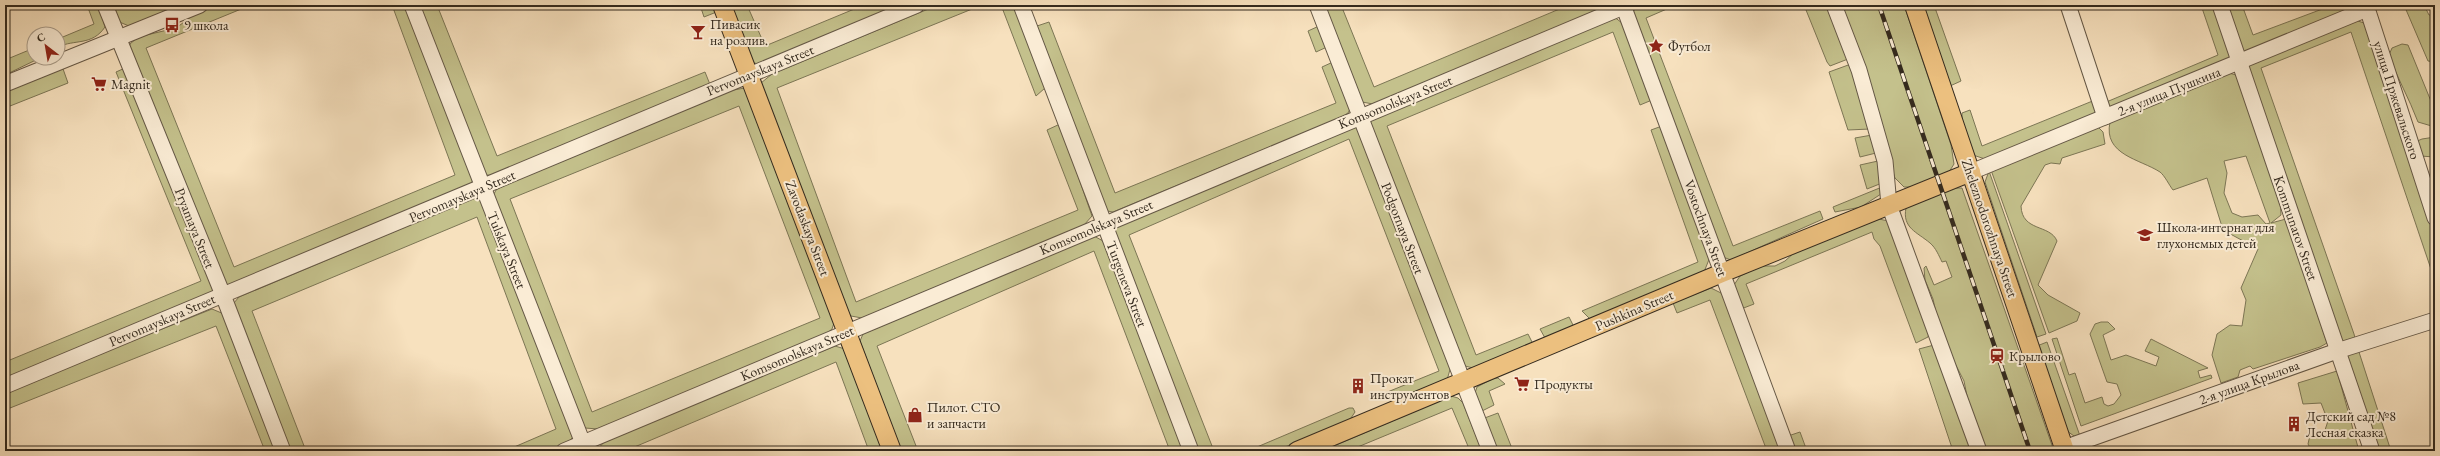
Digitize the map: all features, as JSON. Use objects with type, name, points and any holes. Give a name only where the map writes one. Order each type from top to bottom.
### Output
[{"type":"main road","name":"Zavodaskaya Street","points":[[722,5],[848,331],[892,451]]},
{"type":"main road","name":"Zheleznodorozhnaya Street","points":[[1914,5],[2065,450]]},
{"type":"main road","name":"Pushkina Street","points":[[1298,451],[1722,273],[1971,172]]},
{"type":"street","name":"Pryamaya Street","points":[[105,5],[223,295],[284,451]]},
{"type":"street","points":[[5,84],[200,5]]},
{"type":"street","name":"Tulskaya Street","points":[[412,5],[584,447]]},
{"type":"street","name":"Pervomayskaya Street","points":[[5,386],[917,5]]},
{"type":"street","name":"Turgeneva Street","points":[[1021,5],[1192,451]]},
{"type":"street","name":"Podgornaya Street","points":[[1317,5],[1490,451]]},
{"type":"street","points":[[1834,5],[1859,70],[1884,161],[1889,205],[1979,451]]},
{"type":"street","points":[[2068,5],[2105,117]]},
{"type":"street","name":"Kommunarov Street","points":[[2220,5],[2372,451]]},
{"type":"street","name":"Komsomolskaya Street","points":[[564,451],[584,447],[848,331],[1625,6]]},
{"type":"street","name":"Vostochnaya Street","points":[[1625,6],[1788,451]]},
{"type":"street","name":"2-я улица Пушкина","points":[[1971,172],[2239,63],[2367,7]]},
{"type":"street","name":"улица Пржевальского","points":[[2367,7],[2435,218]]},
{"type":"street","name":"2-я улица Крылова","points":[[2065,450],[2337,351],[2435,320]]},
{"type":"shaded area","points":[[87,5],[99,5],[105,27],[100,33],[89,40],[66,45],[66,36],[94,24]]},
{"type":"shaded area","points":[[109,5],[180,5],[129,26],[117,21]]},
{"type":"shaded area","points":[[219,5],[251,5],[146,48],[234,267],[455,175],[392,5],[406,5],[473,175],[472,183],[228,286],[225,283],[129,49],[130,44],[138,37],[176,28],[195,14]]},
{"type":"shaded area","points":[[417,5],[437,5],[497,156],[705,72],[711,87],[495,176],[487,175],[481,170]]},
{"type":"shaded area","points":[[700,5],[717,5],[719,11],[704,17]]},
{"type":"shaded area","points":[[728,5],[747,5],[765,46],[864,5],[908,5],[759,64],[754,63],[749,57]]},
{"type":"shaded area","points":[[938,5],[982,5],[777,88],[856,302],[1078,210],[1047,130],[1060,124],[1092,216],[1084,225],[862,318],[851,316],[845,309],[761,83],[772,74]]},
{"type":"shaded area","points":[[1001,5],[1014,5],[1045,88],[1036,96]]},
{"type":"shaded area","points":[[1321,5],[1341,5],[1374,87],[1569,5],[1610,5],[1373,104],[1362,102]]},
{"type":"shaded area","points":[[1638,5],[1676,5],[1646,18],[1733,246],[1820,211],[1823,219],[1731,260],[1723,257],[1631,12]]},
{"type":"shaded area","points":[[1804,5],[1828,5],[1848,59],[1830,66]]},
{"type":"shaded area","points":[[1838,5],[1904,5],[1951,145],[1954,164],[1949,172],[1912,187],[1904,187],[1895,178]]},
{"type":"shaded area","points":[[1921,5],[1934,5],[1961,81],[1950,86]]},
{"type":"shaded area","points":[[2201,5],[2215,5],[2232,57],[2114,109],[2104,103],[2218,55]]},
{"type":"shaded area","points":[[2225,5],[2242,5],[2253,35],[2333,5],[2356,5],[2356,8],[2258,48],[2243,52]]},
{"type":"shaded area","points":[[2404,5],[2424,5],[2429,15],[2435,15],[2435,62],[2428,61]]},
{"type":"shaded area","points":[[1613,16],[1622,23],[1652,100],[1640,105],[1613,32],[1387,126],[1476,355],[1528,334],[1533,344],[1473,368],[1465,366],[1368,119]]},
{"type":"shaded area","points":[[2355,20],[2364,23],[2435,238],[2435,281],[2351,32],[2261,68],[2354,334],[2355,338],[2345,342],[2341,341],[2248,66],[2254,61]]},
{"type":"shaded area","points":[[1049,22],[1115,193],[1336,103],[1322,67],[1333,62],[1350,109],[1348,113],[1342,117],[1113,212],[1107,211],[1037,26]]},
{"type":"shaded area","points":[[1319,26],[1327,47],[1316,52],[1308,31]]},
{"type":"shaded area","points":[[2402,44],[2408,45],[2435,111],[2435,127],[2418,122],[2392,63],[2389,55],[2392,48]]},
{"type":"shaded area","points":[[26,51],[26,65],[5,75],[5,60]]},
{"type":"shaded area","points":[[1851,64],[1870,129],[1848,130],[1829,72]]},
{"type":"shaded area","points":[[62,66],[68,83],[5,108],[5,89]]},
{"type":"shaded area","points":[[125,68],[214,292],[5,379],[5,362],[201,281],[116,72]]},
{"type":"shaded area","points":[[2229,73],[2236,75],[2280,197],[2281,215],[2271,223],[2286,219],[2327,343],[2320,347],[2253,369],[2250,366],[2240,370],[2238,377],[2221,383],[2212,355],[2217,334],[2230,325],[2242,326],[2246,300],[2241,288],[2258,249],[2223,230],[2207,178],[2173,190],[2160,172],[2117,149],[2112,142],[2109,133],[2110,122]],"holes":[[[2246,156],[2270,223],[2266,224],[2258,215],[2242,217],[2232,213],[2224,193],[2227,173],[2224,161]]]},
{"type":"shaded area","points":[[745,88],[835,320],[832,329],[826,334],[598,429],[585,428],[580,422],[493,196],[496,190],[505,185],[733,90]],"holes":[[[739,106],[820,318],[592,412],[510,199]]]},
{"type":"shaded area","points":[[2095,100],[2097,114],[1985,159],[1973,155],[1962,126],[1962,113],[1970,110],[1982,146]]},
{"type":"shaded area","points":[[1347,124],[1358,127],[1451,366],[1447,380],[1397,401],[1387,397],[1385,393],[1439,371],[1349,139],[1129,235],[1214,451],[1199,451],[1113,233],[1115,228]]},
{"type":"shaded area","points":[[1662,126],[1710,257],[1704,272],[1590,319],[1582,311],[1698,262],[1651,130]]},
{"type":"shaded area","points":[[2097,126],[2103,132],[2105,144],[2062,158],[2060,164],[2051,163],[2045,165],[2021,206],[2026,220],[2031,224],[2049,232],[2057,241],[2038,285],[2048,295],[2080,313],[2077,321],[2049,333],[1991,170]]},
{"type":"shaded area","points":[[1872,135],[1876,153],[1860,157],[1855,138]]},
{"type":"shaded area","points":[[2435,137],[2435,157],[2420,156],[2415,142],[2422,139]]},
{"type":"shaded area","points":[[1878,161],[1882,183],[1867,189],[1860,165]]},
{"type":"shaded area","points":[[1989,171],[2046,334],[2037,337],[1985,182]]},
{"type":"shaded area","points":[[1882,187],[1881,194],[1861,207],[1835,212],[1833,207]]},
{"type":"shaded area","points":[[1951,188],[1962,188],[2054,451],[1986,451],[1968,401],[1964,381],[1941,336],[1933,299],[1925,280],[1924,268],[1926,266],[1934,285],[1952,277],[1946,261],[1942,262],[1932,245],[1908,225],[1905,215],[1906,208]]},
{"type":"shaded area","points":[[474,198],[486,203],[574,436],[559,447],[551,450],[532,452],[505,451],[556,429],[477,217],[252,311],[306,451],[289,451],[233,304],[239,297]]},
{"type":"shaded area","points":[[1879,219],[1888,221],[1929,333],[1928,337],[1916,343],[1880,246],[1874,239],[1872,232],[1746,284],[1754,304],[1741,309],[1734,285],[1740,276],[1761,266],[1775,266],[1785,261],[1795,252]]},
{"type":"shaded area","points":[[1094,236],[1103,241],[1186,451],[1170,451],[1094,251],[877,346],[918,451],[901,451],[860,341],[863,334]]},
{"type":"shaded area","points":[[1711,288],[1723,294],[1781,451],[1767,451],[1710,300],[1677,313],[1673,303]]},
{"type":"shaded area","points":[[212,309],[224,314],[278,451],[265,451],[216,326],[5,410],[5,392]]},
{"type":"shaded area","points":[[1569,317],[1574,327],[1545,338],[1540,329]]},
{"type":"shaded area","points":[[2108,322],[2115,329],[2103,335],[2111,360],[2126,355],[2156,366],[2159,357],[2145,351],[2151,339],[2208,368],[2198,371],[2200,378],[2211,375],[2212,378],[2081,426],[2052,339],[2057,338],[2069,375],[2075,373],[2085,403],[2102,397],[2104,404],[2108,406],[2114,404],[2121,395],[2117,384],[2107,382],[2090,334],[2095,324]]},
{"type":"shaded area","points":[[2047,342],[2080,436],[2074,436],[2067,431],[2037,346]]},
{"type":"shaded area","points":[[1934,345],[1976,451],[1953,451],[1919,349]]},
{"type":"shaded area","points":[[835,346],[845,349],[885,451],[869,451],[836,362],[625,451],[596,451],[605,441]]},
{"type":"shaded area","points":[[2358,349],[2391,451],[2375,451],[2346,354]]},
{"type":"shaded area","points":[[2337,371],[2359,451],[2312,451],[2308,444],[2310,435],[2325,430],[2328,421],[2321,403],[2303,404],[2298,383]]},
{"type":"shaded area","points":[[1494,378],[1498,378],[1505,384],[1489,391],[1494,405],[1478,413],[1475,393],[1477,387]]},
{"type":"shaded area","points":[[1451,396],[1458,398],[1463,403],[1482,451],[1470,451],[1452,408],[1348,451],[1322,451]]},
{"type":"shaded area","points":[[1349,408],[1353,408],[1355,412],[1349,421],[1275,451],[1255,449],[1257,447]]},
{"type":"shaded area","points":[[1498,413],[1513,451],[1494,451],[1482,419]]},
{"type":"shaded area","points":[[1800,432],[1807,451],[1794,451],[1788,436]]},
{"type":"railway","points":[[1879,5],[2030,451]]},
{"type":"place","name":"9 школа","points":[[172,25]]},
{"type":"place","name":"Пивасик на розлив.","points":[[698,32]]},
{"type":"place","name":"Футбол","points":[[1656,46]]},
{"type":"place","name":"Magnit","points":[[99,84]]},
{"type":"place","name":"Школа-интернат для глухонемых детей","points":[[2145,235]]},
{"type":"place","name":"Крылово","points":[[1997,356]]},
{"type":"place","name":"Продукты","points":[[1522,384]]},
{"type":"place","name":"Прокат инструментов","points":[[1358,386]]},
{"type":"place","name":"Пилот. СТО и запчасти","points":[[915,415]]},
{"type":"place","name":"Детский сад №8 Лесная сказка","points":[[2294,424]]}]
